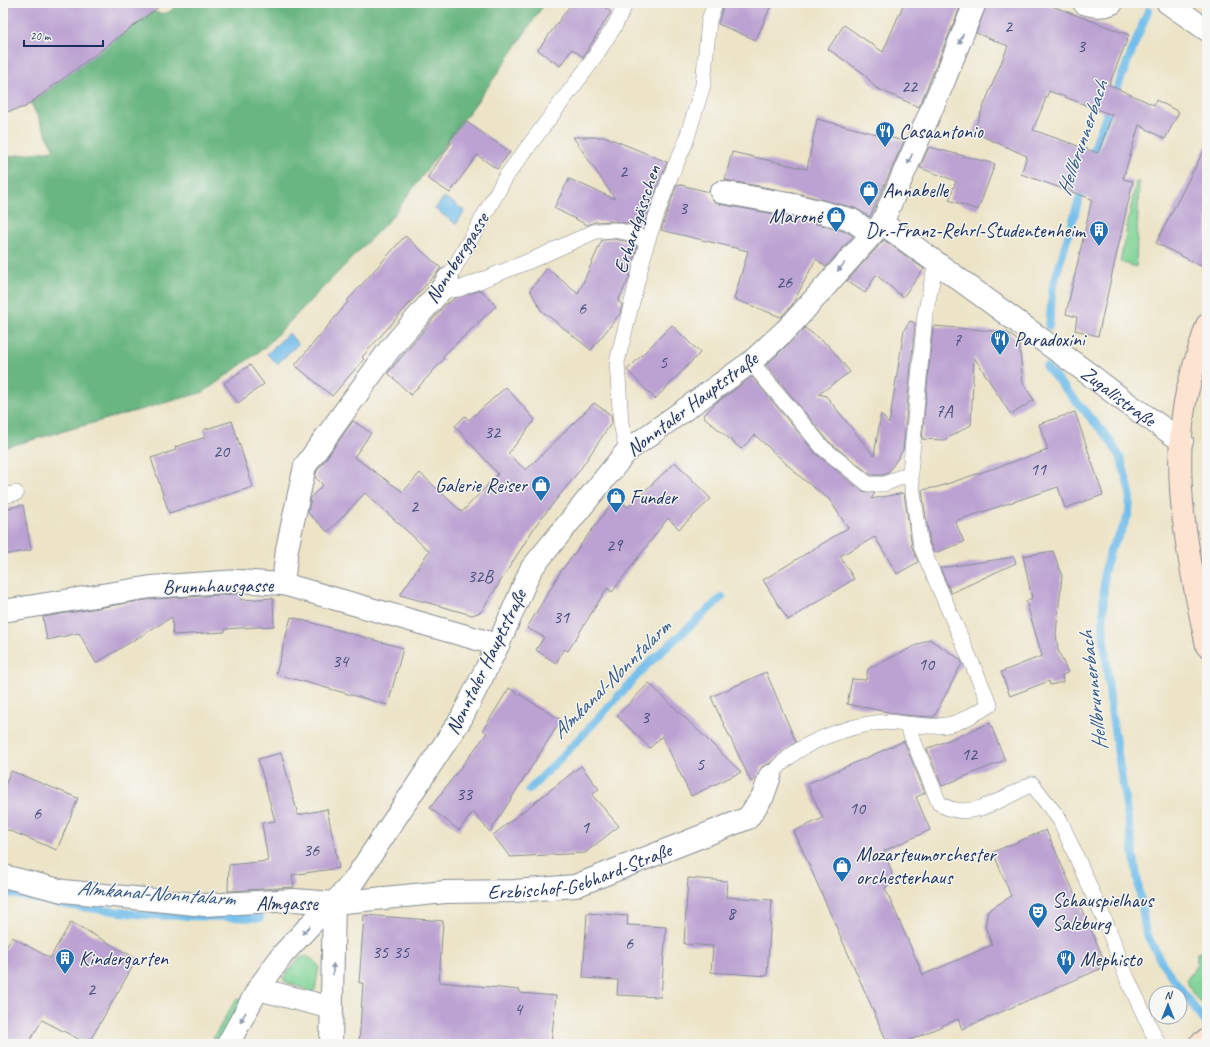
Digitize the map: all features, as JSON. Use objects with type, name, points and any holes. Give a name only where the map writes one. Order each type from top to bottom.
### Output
[{"type":"main road","points":[[1207,325],[1185,402],[1180,476],[1185,536],[1207,646]]},
{"type":"main road","points":[[1201,1044],[1207,1040]]},
{"type":"street","name":"Nonntaler Hauptstraße","points":[[228,1044],[258,989],[283,954],[312,923],[334,903],[356,877],[461,719],[498,645],[531,569],[627,450],[751,362],[790,326],[877,228],[943,83],[975,3]]},
{"type":"street","points":[[1084,3],[1091,6],[1100,6],[1112,3]]},
{"type":"street","points":[[1168,3],[1207,30]]},
{"type":"street","name":"Zugallistraße","points":[[721,192],[794,205],[877,228],[936,262],[1127,403],[1182,441]]},
{"type":"street","name":"Nonnberggasse","points":[[283,584],[287,549],[305,466],[389,350],[444,285]]},
{"type":"street","name":"Brunnhausgasse","points":[[3,611],[151,587],[238,581],[283,584],[498,645]]},
{"type":"street","name":"Erzbischof-Gebhard-Straße","points":[[334,903],[446,892],[515,891],[575,886],[748,818],[763,796],[770,776]]},
{"type":"street","name":"Almgasse","points":[[3,876],[62,891],[205,905],[294,900],[334,903]]},
{"type":"street","points":[[331,1044],[334,903]]},
{"type":"street","points":[[258,989],[332,1008]]},
{"type":"lane","name":"Nonnberggasse","points":[[444,285],[507,175],[590,64],[614,27],[626,3]]},
{"type":"lane","name":"Erhardgässchen","points":[[627,450],[621,423],[617,362],[647,242],[670,177],[685,144],[703,85],[709,20],[715,3]]},
{"type":"lane","points":[[444,285],[458,289],[532,260],[596,231],[615,230],[634,234],[647,242]]},
{"type":"lane","points":[[770,776],[787,758],[806,746],[866,724],[897,723],[933,726],[955,723],[990,705],[921,546],[910,473],[925,315],[936,262]]},
{"type":"lane","points":[[751,362],[822,448],[868,484],[884,484],[910,473]]},
{"type":"lane","points":[[907,725],[939,803],[948,809],[959,812],[977,810],[1032,784],[1060,820],[1158,1044]]},
{"type":"green space","points":[[175,3],[545,3],[498,73],[392,217],[264,348],[204,392],[3,448],[3,157],[54,150],[31,103],[152,11],[159,13],[169,12],[174,7]]},
{"type":"green space","points":[[1136,182],[1139,182],[1136,267],[1120,262]]},
{"type":"green space","points":[[1207,951],[1207,1002],[1203,1003],[1192,993],[1187,979],[1197,966],[1197,953]]},
{"type":"green space","points":[[307,956],[315,961],[319,967],[315,990],[312,992],[284,981],[284,977],[299,958]]},
{"type":"green space","points":[[236,999],[244,1000],[221,1044],[210,1044]]},
{"type":"water","points":[[444,197],[465,211],[456,224],[435,209]]},
{"type":"water","points":[[289,333],[298,344],[277,364],[267,354]]},
{"type":"building","points":[[3,3],[164,3],[25,107],[3,113]]},
{"type":"building","points":[[572,3],[599,3],[611,12],[583,57],[572,49],[560,66],[538,50]]},
{"type":"building","points":[[724,3],[772,3],[756,40],[718,24]]},
{"type":"building","points":[[904,3],[962,3],[919,107],[876,88],[863,73],[828,49],[844,25],[883,52]]},
{"type":"building","points":[[987,3],[1044,3],[1129,35],[1109,85],[1154,105],[1156,100],[1179,112],[1165,139],[1139,125],[1123,179],[1133,181],[1098,336],[1075,330],[1077,317],[1066,314],[1092,199],[1021,174],[1027,156],[973,132],[1008,46],[976,33]],"holes":[[[1049,91],[1112,115],[1098,153],[1033,130]]]},
{"type":"building","points":[[817,119],[904,141],[870,217],[855,208],[797,193],[725,180],[732,152],[807,169]]},
{"type":"building","points":[[464,120],[510,152],[497,169],[477,155],[450,193],[427,178],[451,143],[449,141]]},
{"type":"building","points":[[573,137],[606,137],[667,162],[642,228],[636,225],[615,221],[595,222],[587,225],[554,208],[569,179],[615,199]]},
{"type":"building","points":[[1207,144],[1207,269],[1156,243]]},
{"type":"building","points":[[929,147],[995,164],[978,210],[949,200],[956,181],[920,168]]},
{"type":"building","points":[[677,184],[709,192],[713,201],[719,204],[791,217],[847,232],[853,236],[826,267],[816,259],[792,305],[781,317],[734,299],[748,251],[661,230]]},
{"type":"building","points":[[405,236],[441,268],[362,357],[364,359],[332,396],[295,365],[348,302],[347,301]]},
{"type":"building","points":[[614,239],[631,242],[637,246],[629,278],[618,301],[622,304],[620,314],[591,350],[541,310],[530,290],[547,268],[578,294],[602,240]]},
{"type":"building","points":[[884,240],[924,269],[903,297],[876,275],[865,293],[847,281]]},
{"type":"building","points":[[481,290],[496,306],[442,357],[444,359],[411,395],[388,373],[445,305],[455,298]]},
{"type":"building","points":[[910,321],[915,323],[903,450],[888,473],[883,475],[871,475],[829,442],[766,365],[805,328],[829,346],[850,372],[819,394],[826,396],[874,456],[881,414],[889,424],[904,330]]},
{"type":"building","points":[[672,325],[700,353],[655,399],[627,370]]},
{"type":"building","points":[[933,326],[1007,332],[1019,342],[1023,383],[1034,400],[1011,415],[974,357],[971,425],[944,440],[922,439]]},
{"type":"building","points":[[250,365],[264,384],[238,403],[224,383]]},
{"type":"building","points":[[752,377],[816,454],[862,491],[875,493],[871,499],[904,493],[912,547],[918,562],[897,574],[875,537],[840,556],[854,579],[788,620],[763,580],[848,528],[829,499],[804,480],[755,435],[741,449],[703,416],[716,403]]},
{"type":"building","points":[[506,387],[535,420],[508,454],[526,470],[594,403],[611,415],[612,422],[579,471],[536,525],[481,612],[472,615],[400,595],[429,551],[365,493],[328,532],[308,513],[311,497],[323,485],[315,477],[317,471],[353,421],[371,433],[354,457],[403,492],[420,473],[462,512],[498,474],[455,426],[465,416],[469,420]]},
{"type":"building","points":[[1075,412],[1103,495],[1065,508],[1058,487],[955,521],[964,542],[934,553],[930,544],[922,490],[938,487],[1048,450],[1039,424]]},
{"type":"building","points":[[232,421],[253,487],[169,513],[151,458],[176,450],[175,447],[206,437],[203,430]]},
{"type":"building","points":[[675,462],[711,499],[679,529],[668,518],[612,592],[607,588],[568,651],[564,649],[556,663],[536,650],[544,637],[527,628],[561,571],[616,498],[628,507]]},
{"type":"building","points":[[23,505],[31,550],[3,555],[3,509]]},
{"type":"building","points":[[1053,551],[1062,576],[1056,633],[1058,650],[1068,673],[1062,675],[1063,682],[1050,685],[1049,681],[1010,696],[1001,672],[1042,656],[1026,601],[1032,598],[1023,556]]},
{"type":"building","points":[[1014,557],[1016,563],[951,593],[940,568]]},
{"type":"building","points":[[241,594],[241,600],[273,598],[274,626],[225,629],[225,632],[173,635],[172,617],[96,663],[79,633],[47,640],[43,617],[152,599]]},
{"type":"building","points":[[291,617],[403,648],[388,705],[276,674]]},
{"type":"building","points":[[929,639],[960,659],[962,663],[934,717],[903,715],[847,704],[852,679],[866,680],[868,669]]},
{"type":"building","points":[[766,672],[796,742],[769,764],[762,767],[757,777],[751,782],[711,697]]},
{"type":"building","points":[[649,683],[741,772],[691,796],[662,736],[650,748],[617,716]]},
{"type":"building","points":[[509,688],[561,720],[490,832],[473,812],[459,830],[430,808],[487,733],[483,730]]},
{"type":"building","points":[[990,723],[1005,760],[942,786],[927,749]]},
{"type":"building","points":[[904,741],[925,793],[916,797],[930,830],[884,851],[892,873],[891,879],[885,888],[923,975],[992,945],[985,926],[988,911],[1011,896],[993,852],[1046,830],[1107,966],[962,1029],[958,1019],[901,1044],[888,1044],[794,831],[823,818],[807,784]]},
{"type":"building","points":[[281,753],[298,815],[327,809],[339,868],[292,875],[294,887],[228,891],[229,865],[268,861],[262,823],[275,821],[258,759]]},
{"type":"building","points":[[581,766],[599,789],[592,795],[619,826],[585,853],[510,857],[493,835]]},
{"type":"building","points":[[11,771],[78,798],[57,850],[3,828],[3,790]]},
{"type":"building","points":[[688,878],[727,881],[726,897],[772,900],[767,976],[711,972],[713,946],[684,944]]},
{"type":"building","points":[[587,913],[628,916],[627,925],[666,927],[661,997],[617,995],[618,980],[583,978]]},
{"type":"building","points":[[364,915],[443,921],[439,982],[520,990],[520,993],[556,996],[551,1044],[359,1044],[363,983],[359,983]]},
{"type":"building","name":"Kindergarten","points":[[71,922],[137,959],[88,1044],[42,1020],[28,1044],[15,1044],[3,1037],[3,953],[12,937],[50,958]]},
{"type":"waterway","name":"Hellbrunnerbach","points":[[1091,161],[1098,136],[1148,11]]},
{"type":"waterway","name":"Hellbrunnerbach","points":[[1049,326],[1053,286],[1083,186]]},
{"type":"waterway","name":"Hellbrunnerbach","points":[[1046,367],[1110,440],[1121,459],[1130,493],[1129,513],[1121,532],[1111,548],[1104,573],[1103,628],[1111,710],[1146,933],[1162,963],[1207,1025]]},
{"type":"waterway","name":"Almkanal-Nonntalarm","points":[[529,790],[580,738],[647,665],[722,597]]},
{"type":"waterway","name":"Almkanal-Nonntalarm","points":[[3,892],[66,905],[144,915],[260,918]]},
{"type":"place","name":"Casaantonio","points":[[885,148]]},
{"type":"place","name":"Annabelle","points":[[869,207]]},
{"type":"place","name":"Maronė","points":[[836,233]]},
{"type":"place","name":"Dr.-Franz-Rehrl-Studentenheim","points":[[1099,247]]},
{"type":"place","name":"Paradoxini","points":[[1000,356]]},
{"type":"place","name":"Galerie Reiser","points":[[541,502]]},
{"type":"place","name":"Funder","points":[[616,514]]},
{"type":"place","name":"Mozarteumorchester orchesterhaus","points":[[842,883]]},
{"type":"place","name":"Schauspielhaus Salzburg","points":[[1038,929]]},
{"type":"place","name":"Kindergarten","points":[[65,975]]},
{"type":"place","name":"Mephisto","points":[[1066,976]]}]
